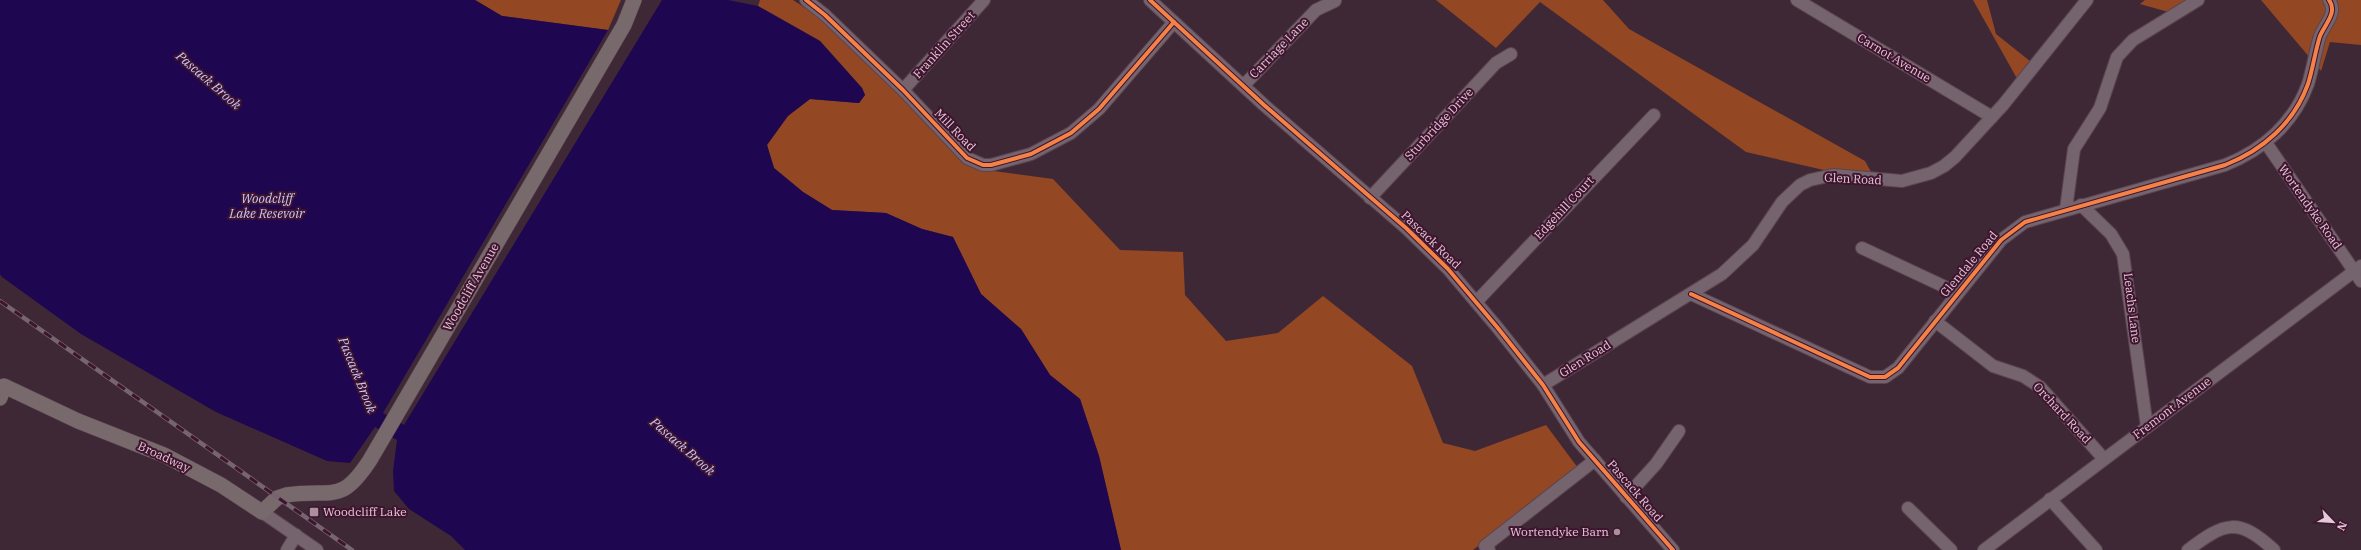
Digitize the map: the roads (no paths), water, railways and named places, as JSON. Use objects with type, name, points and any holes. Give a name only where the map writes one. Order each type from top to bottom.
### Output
[{"type":"main road","name":"Woodcliff Avenue","points":[[262,512],[277,498],[286,495],[338,492],[350,487],[362,472],[386,434],[624,25],[634,0]]},
{"type":"main road","name":"Broadway","points":[[1,389],[171,459],[221,485],[262,512]]},
{"type":"street","name":"Mill Road","points":[[806,0],[825,15],[903,90],[967,158],[974,162],[991,165],[1031,154],[1050,146],[1081,126],[1099,109],[1174,22]]},
{"type":"street","name":"Franklin Street","points":[[903,90],[984,0]]},
{"type":"street","name":"Pascack Road","points":[[1150,0],[1429,250],[1476,302],[1543,385],[1579,442],[1673,550]]},
{"type":"street","name":"Carnot Avenue","points":[[1797,0],[1992,117]]},
{"type":"street","name":"Glen Road","points":[[1543,385],[1691,294],[1736,262],[1765,230],[1782,202],[1800,185],[1822,176],[1850,176],[1892,181],[1916,178],[1931,173],[1955,156],[1992,117],[2087,0]]},
{"type":"street","points":[[2066,209],[2074,149],[2100,108],[2117,57],[2132,40],[2198,0]]},
{"type":"street","name":"Glendale Road","points":[[1691,294],[1870,377],[1885,377],[1898,368],[2001,240],[2012,230],[2032,219],[2225,165],[2242,158],[2266,143],[2289,119],[2299,104],[2316,56],[2320,36],[2332,14],[2333,9],[2329,0]]},
{"type":"street","name":"Carriage Lane","points":[[1244,85],[1316,10],[1335,1]]},
{"type":"street","name":"Sturbridge Drive","points":[[1370,198],[1496,63],[1512,54]]},
{"type":"street","name":"Edgehill Court","points":[[1476,302],[1654,115]]},
{"type":"street","name":"Wortendyke Road","points":[[2266,143],[2359,273]]},
{"type":"street","name":"Leachs Lane","points":[[2081,205],[2111,234],[2123,254],[2147,427]]},
{"type":"street","points":[[1862,248],[1958,293]]},
{"type":"street","name":"Fremont Avenue","points":[[1984,550],[2147,427],[2359,273]]},
{"type":"street","name":"Orchard Road","points":[[1935,321],[1992,366],[2023,376],[2036,384],[2104,459]]},
{"type":"street","points":[[1626,497],[1656,464],[1679,431]]},
{"type":"street","points":[[1489,550],[1485,546],[1596,460]]},
{"type":"street","points":[[2050,499],[2096,550]]},
{"type":"street","points":[[1908,508],[1951,550]]},
{"type":"street","name":"Broadway","points":[[262,512],[317,550]]},
{"type":"street","points":[[2188,550],[2211,533],[2229,527],[2250,531],[2274,550]]},
{"type":"street","points":[[287,550],[296,535]]},
{"type":"water","name":"Woodcliff Lake Resevoir","points":[[0,0],[475,0],[502,16],[608,30],[383,413],[404,425],[662,0],[728,0],[758,6],[820,41],[862,88],[865,95],[859,103],[810,99],[788,116],[767,145],[774,168],[803,192],[832,210],[886,213],[922,229],[953,237],[981,294],[1021,329],[1050,375],[1080,399],[1099,456],[1121,550],[465,550],[451,536],[409,509],[394,491],[393,471],[397,440],[375,427],[350,463],[327,461],[216,412],[81,334],[2,277],[0,274]]},
{"type":"railway","points":[[0,301],[352,550]]},
{"type":"place","name":"Woodcliff Lake","points":[[314,512]]},
{"type":"place","name":"Wortendyke Barn","points":[[1617,532]]},
{"type":"water label","name":"Pascack Brook","points":[[209,80]]},
{"type":"water label","name":"Pascack Brook","points":[[358,375]]},
{"type":"water label","name":"Pascack Brook","points":[[683,446]]}]
